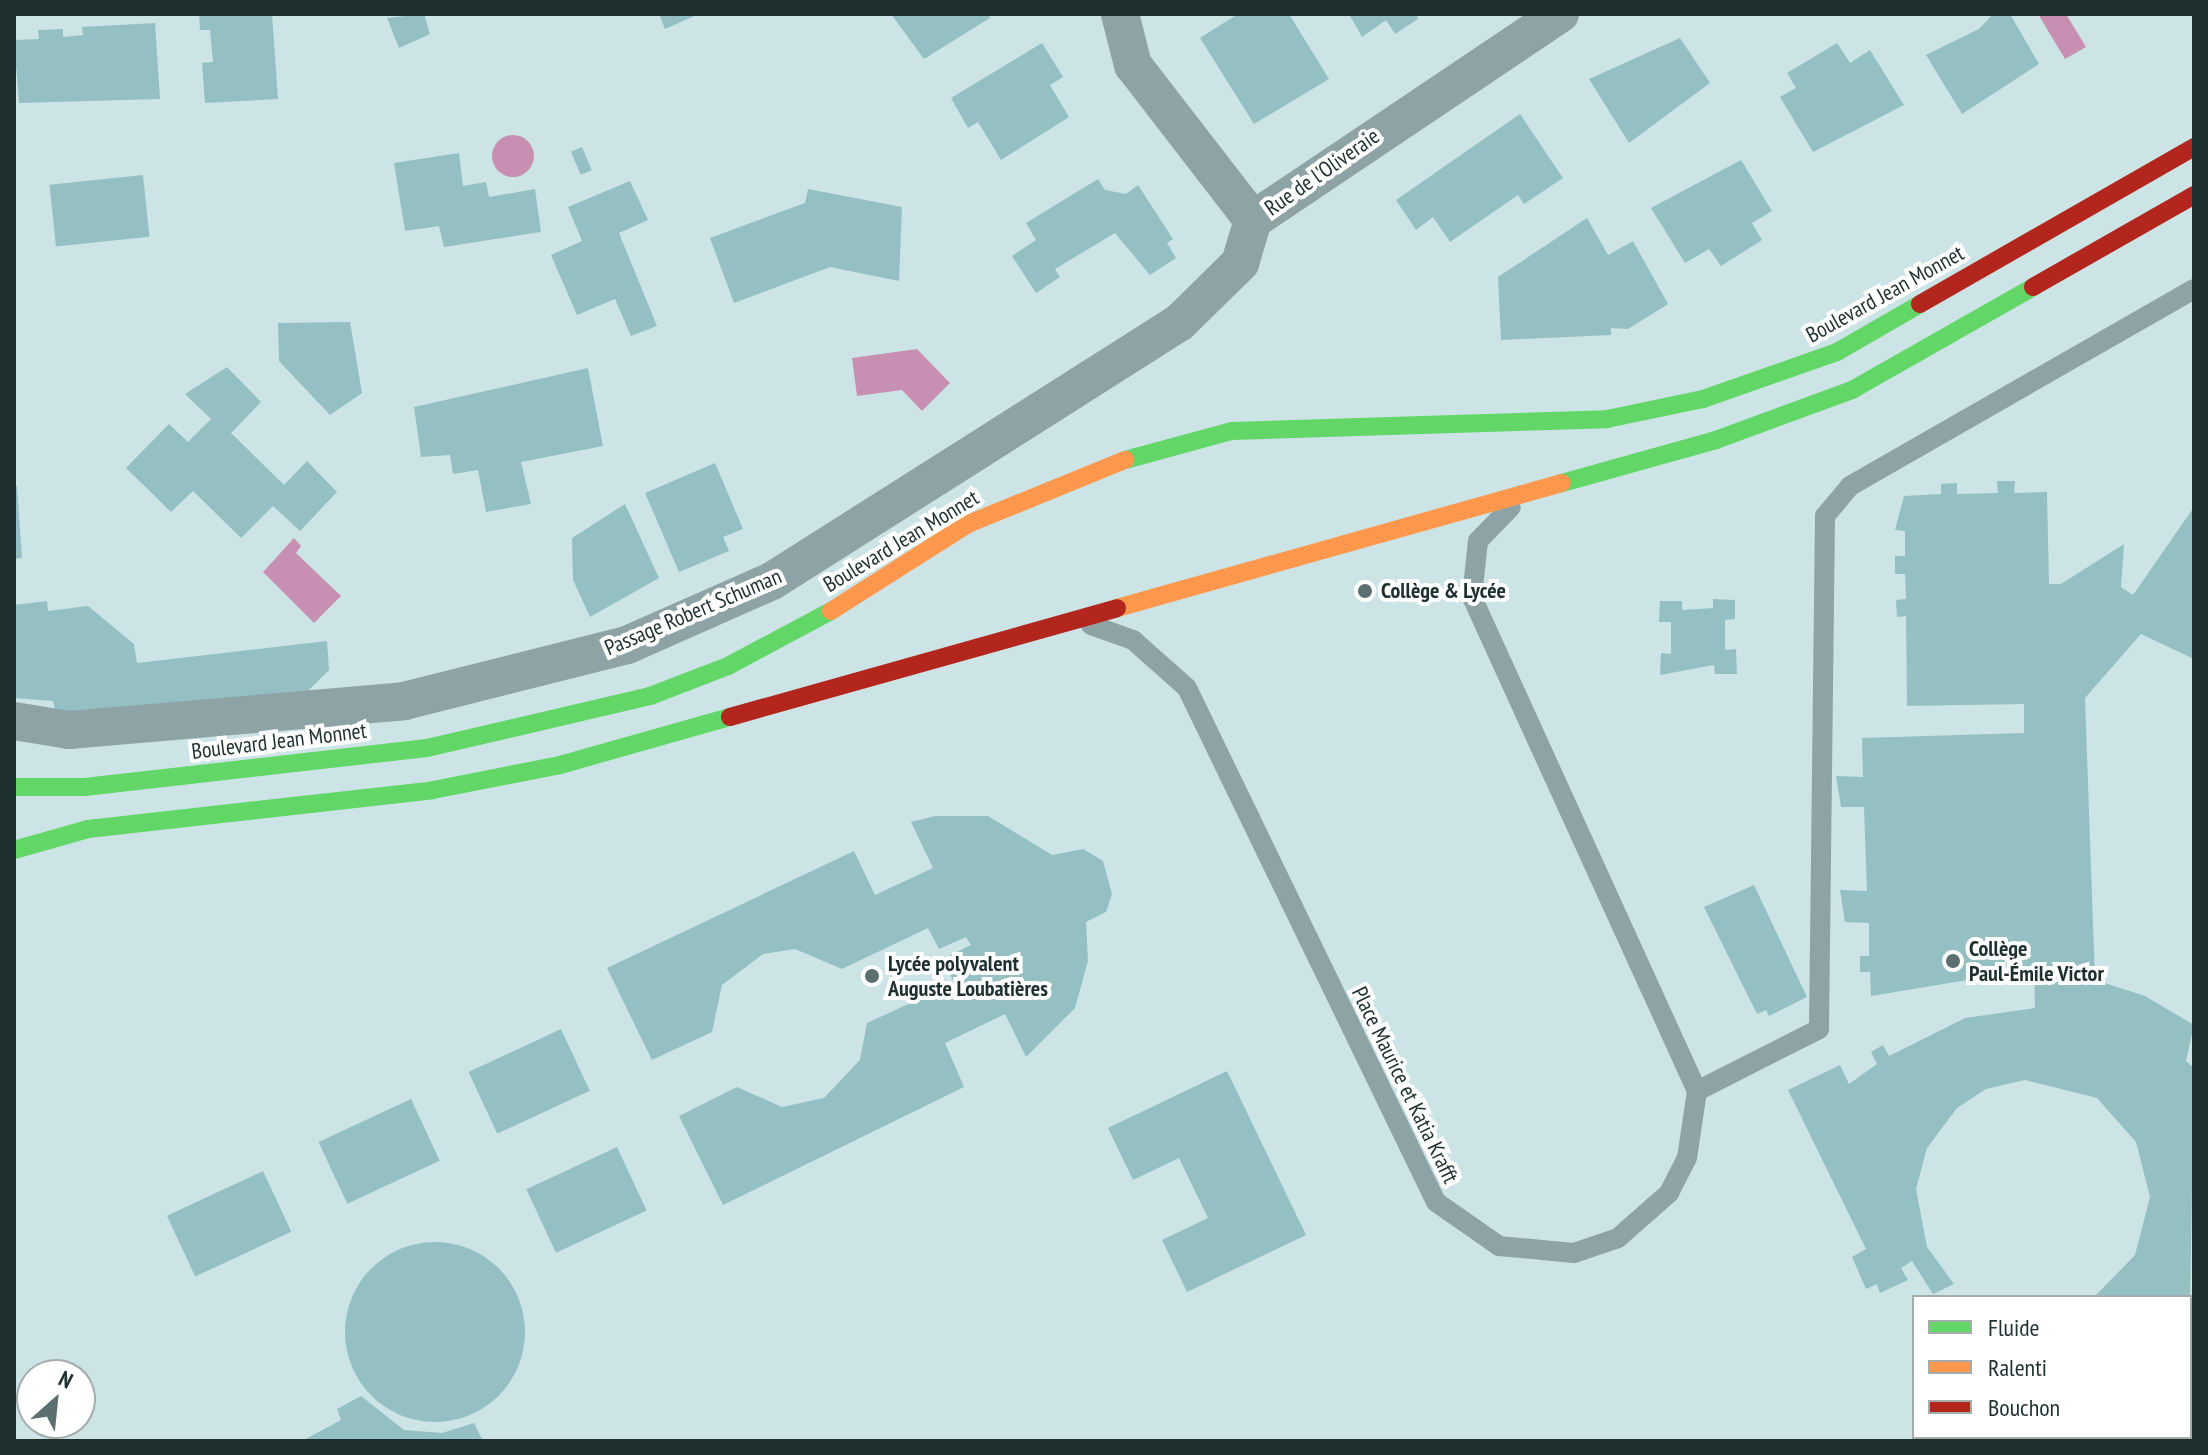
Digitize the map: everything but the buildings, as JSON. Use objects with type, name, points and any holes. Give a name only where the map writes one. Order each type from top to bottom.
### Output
[{"type":"street","name":"Rue de l'Oliveraie","points":[[1120,14],[1133,65],[1253,220],[1560,14]]},
{"type":"street","name":"Boulevard Jean Monnet","points":[[14,787],[85,787],[427,748],[650,696],[822,617],[968,524],[1062,481],[1191,440],[1232,431],[1607,419],[1703,399],[1837,352],[2194,147]]},
{"type":"street","points":[[14,850],[88,829],[433,790],[560,765],[1716,440],[1852,390],[2194,195]]},
{"type":"street","name":"Passage Robert Schuman","points":[[14,721],[69,730],[404,701],[627,645],[772,581],[1179,323],[1240,263],[1253,220]]},
{"type":"lane","points":[[1534,491],[1478,541],[1472,597],[1697,1091],[1819,1029],[1825,516],[1850,486],[2194,289]]},
{"type":"lane","name":"Place Maurice et Katia Krafft","points":[[1069,621],[1133,640],[1187,688],[1416,1170],[1465,1228],[1536,1254],[1574,1253],[1618,1238],[1669,1193],[1687,1158],[1697,1091]]},
{"type":"shaded area","points":[[2038,14],[2066,14],[2086,47],[2065,59]]},
{"type":"shaded area","points":[[513,135],[528,141],[534,156],[528,171],[513,177],[498,171],[492,156],[498,141]]},
{"type":"shaded area","points":[[917,349],[950,383],[922,411],[902,390],[857,396],[852,358]]},
{"type":"shaded area","points":[[294,538],[301,546],[296,553],[341,596],[314,623],[263,572]]},
{"type":"shaded area","points":[[2194,1325],[2194,1441],[1948,1441],[2192,1439]]},
{"type":"traffic: fast","points":[[1562,483],[1716,440],[1852,390],[2033,287]]},
{"type":"traffic: fast","points":[[1125,460],[1232,431],[1607,419],[1703,399],[1837,352],[1920,304]]},
{"type":"traffic: fast","points":[[14,787],[85,787],[427,748],[650,696],[728,666],[831,611]]},
{"type":"traffic: fast","points":[[14,850],[88,829],[433,790],[560,765],[730,717]]},
{"type":"traffic: slow","points":[[831,611],[968,524],[1125,460]]},
{"type":"traffic: slow","points":[[1117,608],[1562,483]]},
{"type":"traffic: jam","points":[[1920,304],[2194,147]]},
{"type":"traffic: jam","points":[[2033,287],[2194,195]]},
{"type":"traffic: jam","points":[[730,717],[1117,608]]},
{"type":"place","name":"Collège & Lycée","points":[[1365,591]]},
{"type":"place","name":"Collège Paul-Émile Victor","points":[[1953,961]]},
{"type":"place","name":"Lycée polyvalent Auguste Loubatières","points":[[872,976]]}]
